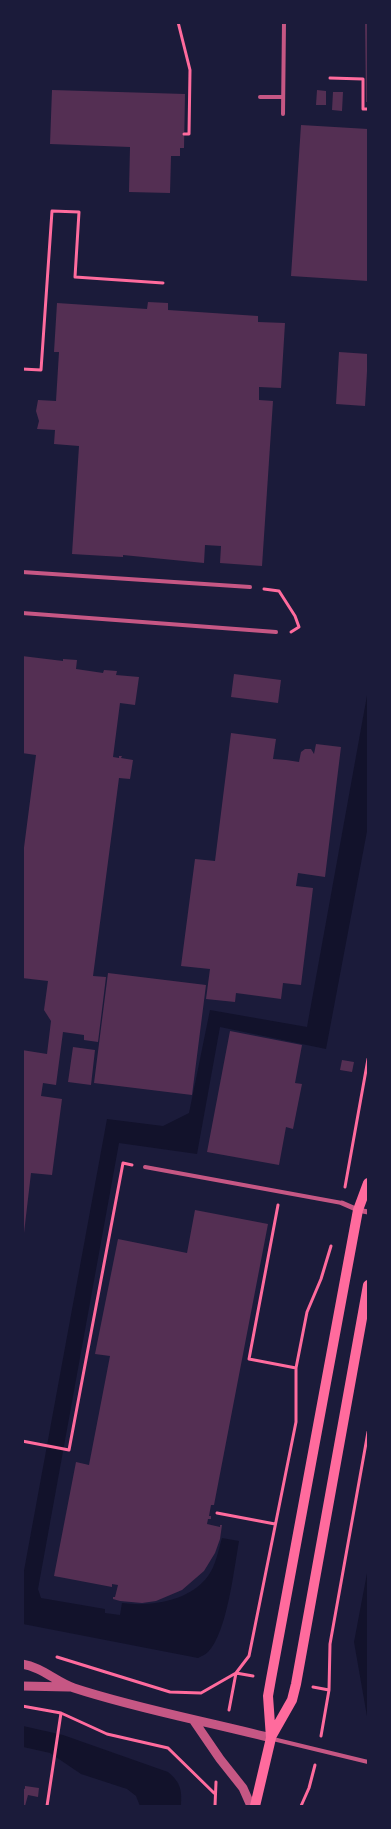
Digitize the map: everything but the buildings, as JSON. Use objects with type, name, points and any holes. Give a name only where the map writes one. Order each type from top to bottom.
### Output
[{"type":"main road","points":[[271,1738],[268,1696],[368,1183]]},
{"type":"main road","points":[[255,1806],[271,1738],[292,1700],[296,1684],[368,1285]]},
{"type":"street","points":[[342,1203],[363,1211]]},
{"type":"street","points":[[22,1664],[34,1666],[72,1687],[194,1721],[225,1726],[271,1738]]},
{"type":"street","points":[[22,1686],[72,1687]]},
{"type":"street","points":[[194,1721],[220,1759],[240,1783],[251,1806]]},
{"type":"lane","points":[[283,114],[284,22]]},
{"type":"lane","points":[[260,97],[283,97]]},
{"type":"lane","points":[[22,572],[250,587]]},
{"type":"lane","points":[[22,613],[276,632]]},
{"type":"lane","points":[[145,1167],[342,1203]]},
{"type":"lane","points":[[271,1738],[368,1762]]},
{"type":"path","points":[[178,22],[190,70],[189,134],[184,134]]},
{"type":"path","points":[[330,78],[363,79],[363,109],[368,109]]},
{"type":"path","points":[[22,369],[41,370],[52,211],[79,212],[75,277],[163,283]]},
{"type":"path","points":[[250,587],[279,591],[295,616],[299,627],[292,632],[276,632]]},
{"type":"path","points":[[342,1203],[368,1059]]},
{"type":"path","points":[[22,1441],[69,1450],[123,1163],[145,1167]]},
{"type":"path","points":[[281,1192],[249,1359],[296,1368]]},
{"type":"path","points":[[51,1655],[170,1692],[201,1692],[236,1673],[249,1656],[296,1422],[296,1368],[307,1312],[321,1279],[332,1240]]},
{"type":"path","points":[[301,1806],[309,1788],[329,1690],[330,1644],[368,1432]]},
{"type":"path","points":[[218,1513],[275,1524]]},
{"type":"path","points":[[236,1673],[271,1679]]},
{"type":"path","points":[[225,1726],[236,1673]]},
{"type":"path","points":[[296,1684],[329,1690]]},
{"type":"path","points":[[22,1706],[61,1713],[107,1734],[168,1748],[214,1793]]},
{"type":"path","points":[[46,1806],[61,1713]]},
{"type":"path","points":[[215,1806],[214,1793],[220,1759]]},
{"type":"shaded area","points":[[368,690],[368,826],[326,1049],[220,1027],[197,1154],[119,1143],[38,1589],[41,1598],[105,1609],[105,1613],[120,1615],[122,1603],[157,1603],[181,1597],[191,1591],[200,1585],[211,1572],[222,1538],[239,1541],[229,1600],[220,1631],[215,1643],[208,1652],[198,1658],[23,1624],[23,1576],[107,1119],[163,1126],[189,1113],[210,1010],[307,1027]]},
{"type":"shaded area","points":[[368,1568],[368,1722],[354,1642]]},
{"type":"shaded area","points":[[23,1726],[63,1735],[168,1772],[180,1787],[181,1806],[140,1806],[136,1796],[127,1789],[81,1774],[50,1753],[23,1747]]}]
